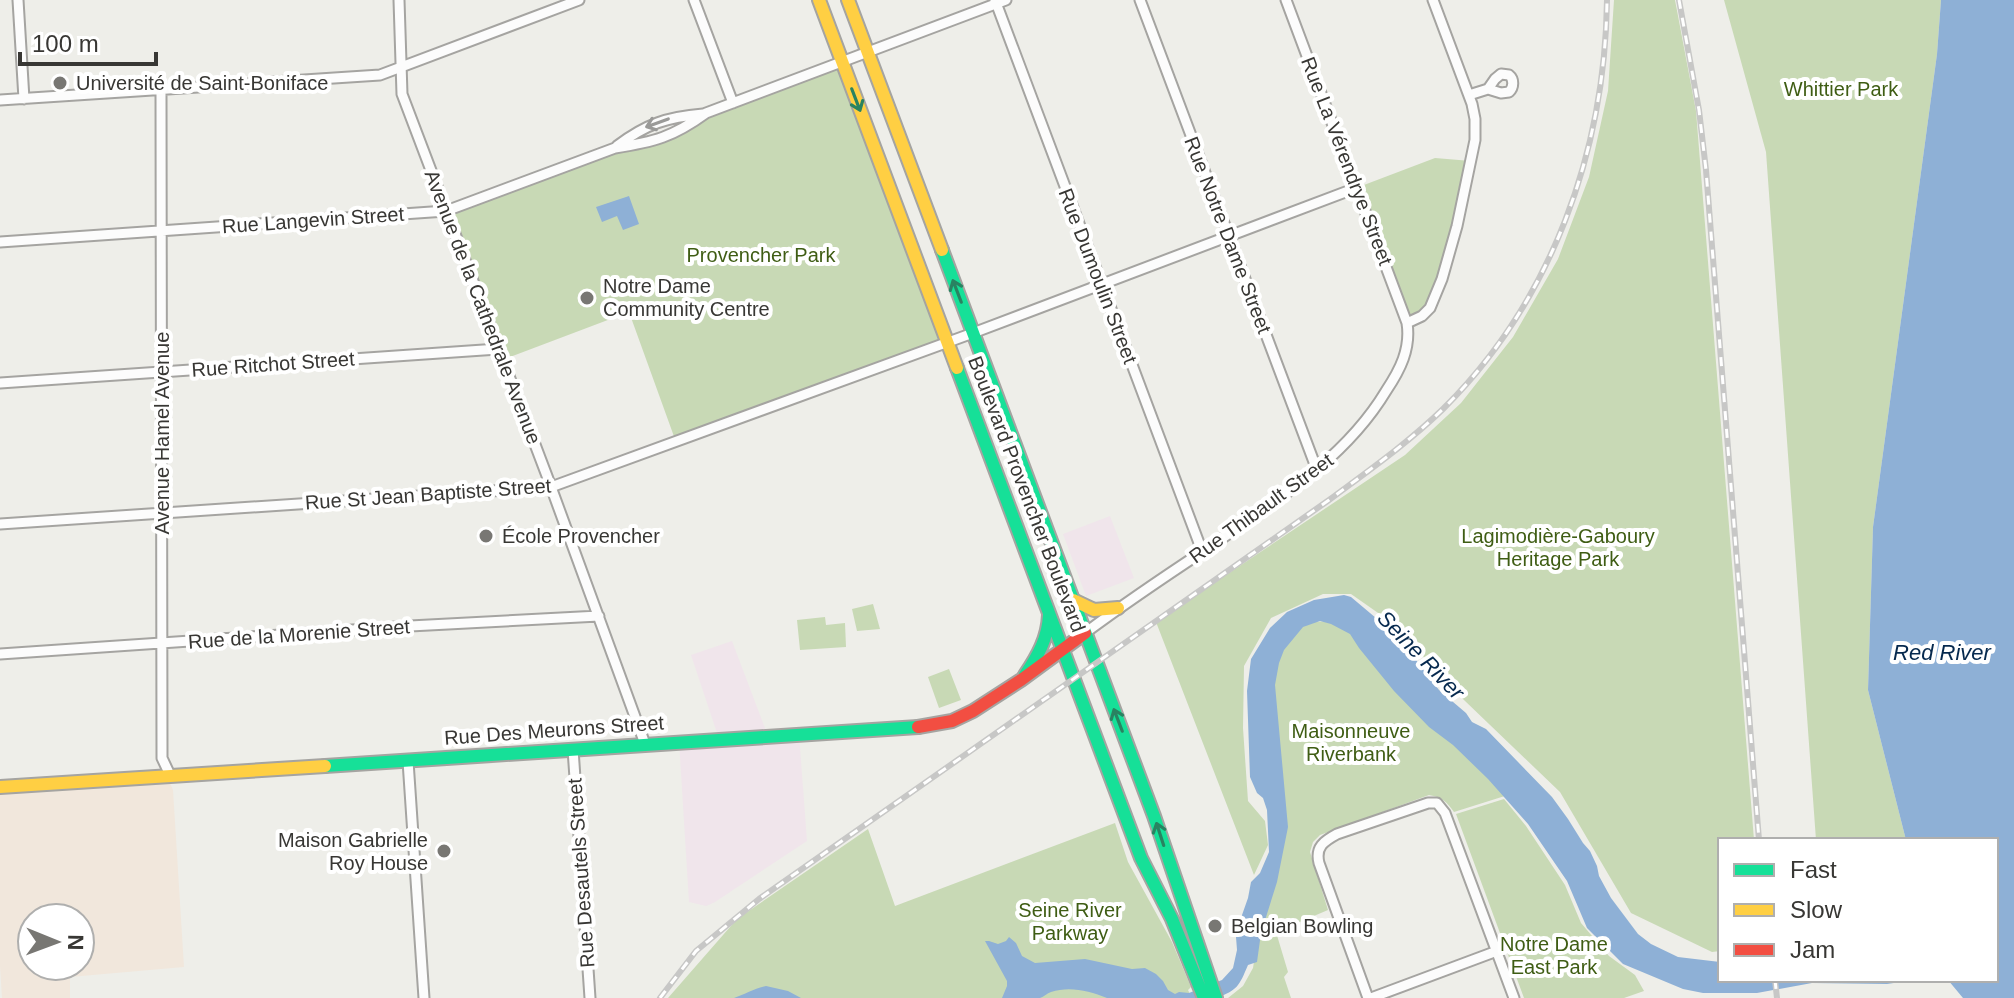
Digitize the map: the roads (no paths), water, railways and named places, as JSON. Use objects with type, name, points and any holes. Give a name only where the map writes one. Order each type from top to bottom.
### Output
[{"type":"main road","name":"Boulevard Provencher Boulevard","points":[[819,0],[1141,858],[1216,998]]},
{"type":"main road","name":"Boulevard Provencher Boulevard","points":[[848,0],[1154,816],[1183,905],[1204,998]]},
{"type":"main road","points":[[1073,600],[1096,612],[1118,608]]},
{"type":"main road","points":[[1021,680],[1045,641],[1049,609]]},
{"type":"main road","name":"Rue Des Meurons Street","points":[[0,787],[935,725],[966,715],[1085,633]]},
{"type":"main road","points":[[1169,912],[1183,905]]},
{"type":"street","points":[[18,0],[24,99]]},
{"type":"street","name":"Avenue de la Cathedrale Avenue","points":[[399,0],[402,94],[645,744]]},
{"type":"street","points":[[0,100],[380,75],[579,0]]},
{"type":"street","points":[[694,0],[733,103]]},
{"type":"street","name":"Rue Notre Dame Street","points":[[1140,0],[1317,470]]},
{"type":"street","name":"Rue La Vérendrye Street","points":[[1286,0],[1407,323]]},
{"type":"street","points":[[1407,323],[1430,308],[1442,279],[1475,147],[1476,133],[1469,95],[1433,0]]},
{"type":"street","name":"Rue Langevin Street","points":[[615,148],[653,123],[706,113],[999,1]]},
{"type":"street","name":"Rue Dumoulin Street","points":[[999,1],[1202,551]]},
{"type":"street","name":"Avenue Hamel Avenue","points":[[161,89],[162,758],[170,775]]},
{"type":"street","points":[[1469,95],[1488,89]]},
{"type":"street","name":"Rue Langevin Street","points":[[0,242],[446,211],[615,148],[663,138],[706,113]]},
{"type":"street","name":"Rue St Jean Baptiste Street","points":[[0,524],[551,487],[973,333],[1356,188]]},
{"type":"street","name":"Rue Thibault Street","points":[[1085,633],[1317,470],[1348,441],[1368,418],[1403,361],[1407,323]]},
{"type":"street","name":"Rue Ritchot Street","points":[[0,383],[498,349]]},
{"type":"street","name":"Rue de la Morenie Street","points":[[0,654],[599,616]]},
{"type":"street","name":"Rue Desautels Street","points":[[573,749],[590,998]]},
{"type":"street","points":[[408,761],[424,998]]},
{"type":"street","points":[[1497,951],[1370,998],[1319,863],[1319,849],[1326,840],[1337,834],[1428,803],[1437,803],[1445,813],[1497,951],[1514,998]]},
{"type":"water","name":"Red River","points":[[1941,0],[2014,0],[2014,998],[1963,998],[1950,982],[1998,982],[1998,838],[1905,838],[1868,690],[1873,527],[1937,54]]},
{"type":"water","points":[[629,196],[639,224],[623,230],[617,216],[602,222],[596,207]]},
{"type":"water","points":[[1344,595],[1351,597],[1389,629],[1439,690],[1472,722],[1486,729],[1552,797],[1590,851],[1611,898],[1638,934],[1651,944],[1678,957],[1718,962],[1718,982],[1900,982],[1812,983],[1757,993],[1703,993],[1683,989],[1623,964],[1587,928],[1567,881],[1528,824],[1488,779],[1394,691],[1350,634],[1320,621],[1303,627],[1284,650],[1279,663],[1275,685],[1288,827],[1277,882],[1261,933],[1257,962],[1248,965],[1237,986],[1216,998],[1107,998],[1072,989],[1058,990],[1040,998],[1002,998],[1007,981],[985,941],[998,944],[1009,937],[1022,956],[1035,963],[1085,959],[1132,969],[1145,968],[1156,974],[1175,994],[1189,993],[1222,980],[1233,968],[1236,937],[1251,882],[1260,873],[1269,852],[1267,810],[1250,777],[1247,691],[1251,659],[1270,628],[1287,612],[1314,600]]},
{"type":"water","points":[[766,986],[788,991],[801,998],[734,998]]},
{"type":"railway","points":[[660,998],[696,951],[759,899],[1329,500],[1402,445],[1443,409],[1481,367],[1514,321],[1542,272],[1565,221],[1583,167],[1596,112],[1604,56],[1607,0]]},
{"type":"railway","points":[[1679,0],[1699,110],[1706,170],[1759,838]]},
{"type":"railway","points":[[1775,982],[1777,998]]},
{"type":"place","name":"Université de Saint-Boniface","points":[[60,83]]},
{"type":"place","name":"Notre Dame Community Centre","points":[[587,298]]},
{"type":"place","name":"École Provencher","points":[[486,536]]},
{"type":"place","name":"Maison Gabrielle Roy House","points":[[444,851]]},
{"type":"place","name":"Belgian Bowling","points":[[1215,926]]},
{"type":"park label","name":"Whittier Park","points":[[1841,89]]},
{"type":"park label","name":"Provencher Park","points":[[761,255]]},
{"type":"park label","name":"Lagimodière-Gaboury Heritage Park","points":[[1558,548]]},
{"type":"park label","name":"Maisonneuve Riverbank","points":[[1351,742]]},
{"type":"park label","name":"Seine River Parkway","points":[[1070,922]]},
{"type":"park label","name":"Notre Dame East Park","points":[[1554,956]]},
{"type":"water label","name":"Seine River","points":[[1421,655]]}]
